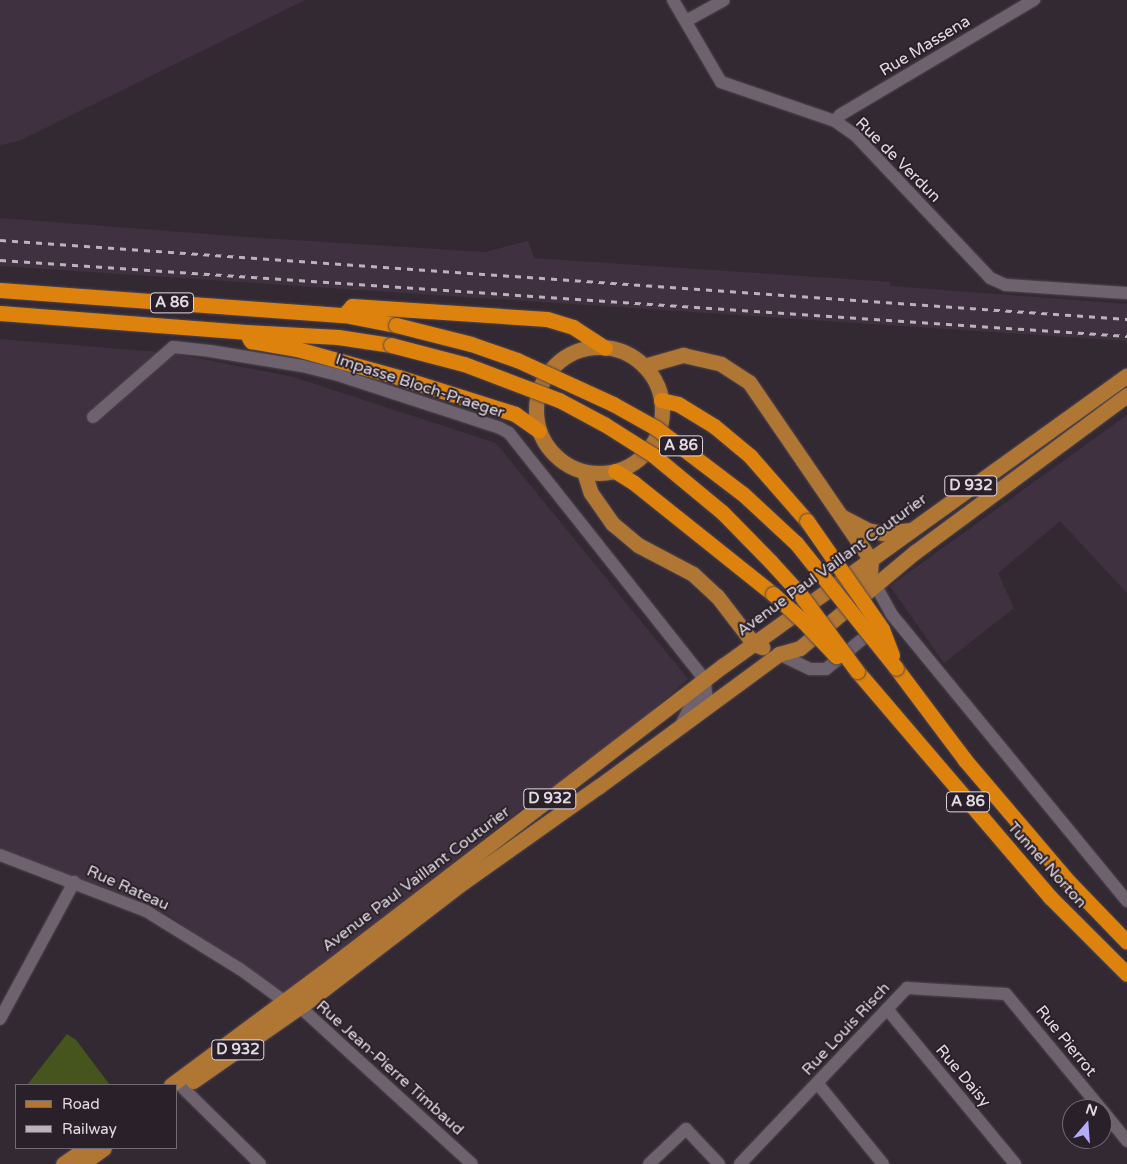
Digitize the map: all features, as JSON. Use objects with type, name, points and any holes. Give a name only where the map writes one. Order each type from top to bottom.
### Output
[{"type":"highway","name":"A 86","points":[[0,290],[344,315],[396,325],[471,344],[517,360],[613,404],[656,428],[743,494],[796,543],[896,668],[965,760],[1070,882],[1123,938]]},
{"type":"highway","points":[[344,315],[352,306],[547,320],[574,327],[605,348]]},
{"type":"highway","name":"A 86","points":[[0,313],[245,332],[338,337],[391,344],[464,364],[551,396],[604,424],[653,455],[722,512],[800,594],[857,671]]},
{"type":"highway","points":[[245,332],[251,341],[297,349],[398,376],[515,414],[539,431]]},
{"type":"highway","points":[[661,400],[678,404],[714,426],[750,456],[807,521],[882,629],[896,668]]},
{"type":"highway","points":[[615,472],[634,483],[751,576],[802,620],[835,656],[857,671]]},
{"type":"highway","name":"Tunnel Norton","points":[[857,671],[1050,897],[1127,974]]},
{"type":"main road","points":[[587,348],[605,348],[620,351],[644,366],[655,382],[661,400],[662,419],[646,452],[632,464],[615,472],[600,474],[584,472],[565,464],[549,449],[539,431],[536,413],[537,395],[544,378],[555,364],[570,354],[587,348]]},
{"type":"main road","points":[[644,366],[683,355],[721,364],[749,382],[840,515],[872,574]]},
{"type":"main road","name":"Avenue Paul Vaillant Couturier","points":[[178,1088],[299,1006],[465,881],[598,787],[682,723],[779,654],[800,648],[834,620],[912,529],[1127,375]]},
{"type":"main road","name":"Avenue Paul Vaillant Couturier","points":[[178,1087],[284,1001],[754,644],[872,574],[982,501],[1127,395]]},
{"type":"main road","points":[[584,472],[591,493],[613,524],[638,545],[693,574],[717,596],[754,644],[779,654]]},
{"type":"main road","points":[[840,515],[867,530],[882,533],[912,529]]},
{"type":"main road","points":[[64,1164],[85,1159],[102,1149]]},
{"type":"street","name":"Rue de Verdun","points":[[673,0],[721,82],[835,121],[854,134],[885,164],[990,278],[1006,285],[1127,293]]},
{"type":"street","points":[[686,21],[724,0]]},
{"type":"street","name":"Rue Massena","points":[[835,121],[840,115],[1034,0]]},
{"type":"street","name":"Impasse Bloch-Praeger","points":[[93,417],[173,347],[240,356],[338,375],[500,428],[509,434],[705,680]]},
{"type":"street","points":[[872,574],[892,615],[1127,901]]},
{"type":"street","points":[[779,654],[810,669],[826,669],[892,615]]},
{"type":"street","name":"Avenue Paul Vaillant Couturier","points":[[682,723],[692,703],[706,694],[705,680]]},
{"type":"street","name":"Rue Rateau","points":[[0,855],[146,911],[233,965],[284,1001]]},
{"type":"street","points":[[0,1019],[74,882]]},
{"type":"street","name":"Rue Louis Risch","points":[[740,1164],[818,1084],[907,988],[1006,994]]},
{"type":"street","name":"Rue Pierrot","points":[[1006,994],[1092,1099]]},
{"type":"street","name":"Rue Jean-Pierre Timbaud","points":[[284,1001],[299,1006],[472,1164]]},
{"type":"street","name":"Rue Daisy","points":[[887,1009],[1015,1164]]},
{"type":"street","points":[[818,1084],[883,1164]]},
{"type":"street","points":[[178,1091],[260,1164]]},
{"type":"street","name":"Rue Pierrot","points":[[1112,1123],[1127,1141]]},
{"type":"street","points":[[649,1164],[686,1130],[719,1164]]},
{"type":"shaded area","points":[[0,0],[305,0],[19,141],[0,145]]},
{"type":"shaded area","points":[[0,218],[246,237],[485,252],[528,241],[534,258],[890,282],[890,286],[1127,304],[1127,341],[0,266]]},
{"type":"shaded area","points":[[0,339],[171,353],[293,377],[496,443],[688,679],[592,764],[539,795],[281,998],[167,914],[0,851]]},
{"type":"shaded area","points":[[1127,415],[1127,593],[1060,521],[998,573],[1014,608],[944,663],[890,586]]},
{"type":"green space","points":[[67,1034],[76,1040],[109,1084],[28,1084]]},
{"type":"railway","points":[[0,240],[1127,319]]},
{"type":"railway","points":[[0,260],[1127,336]]}]
